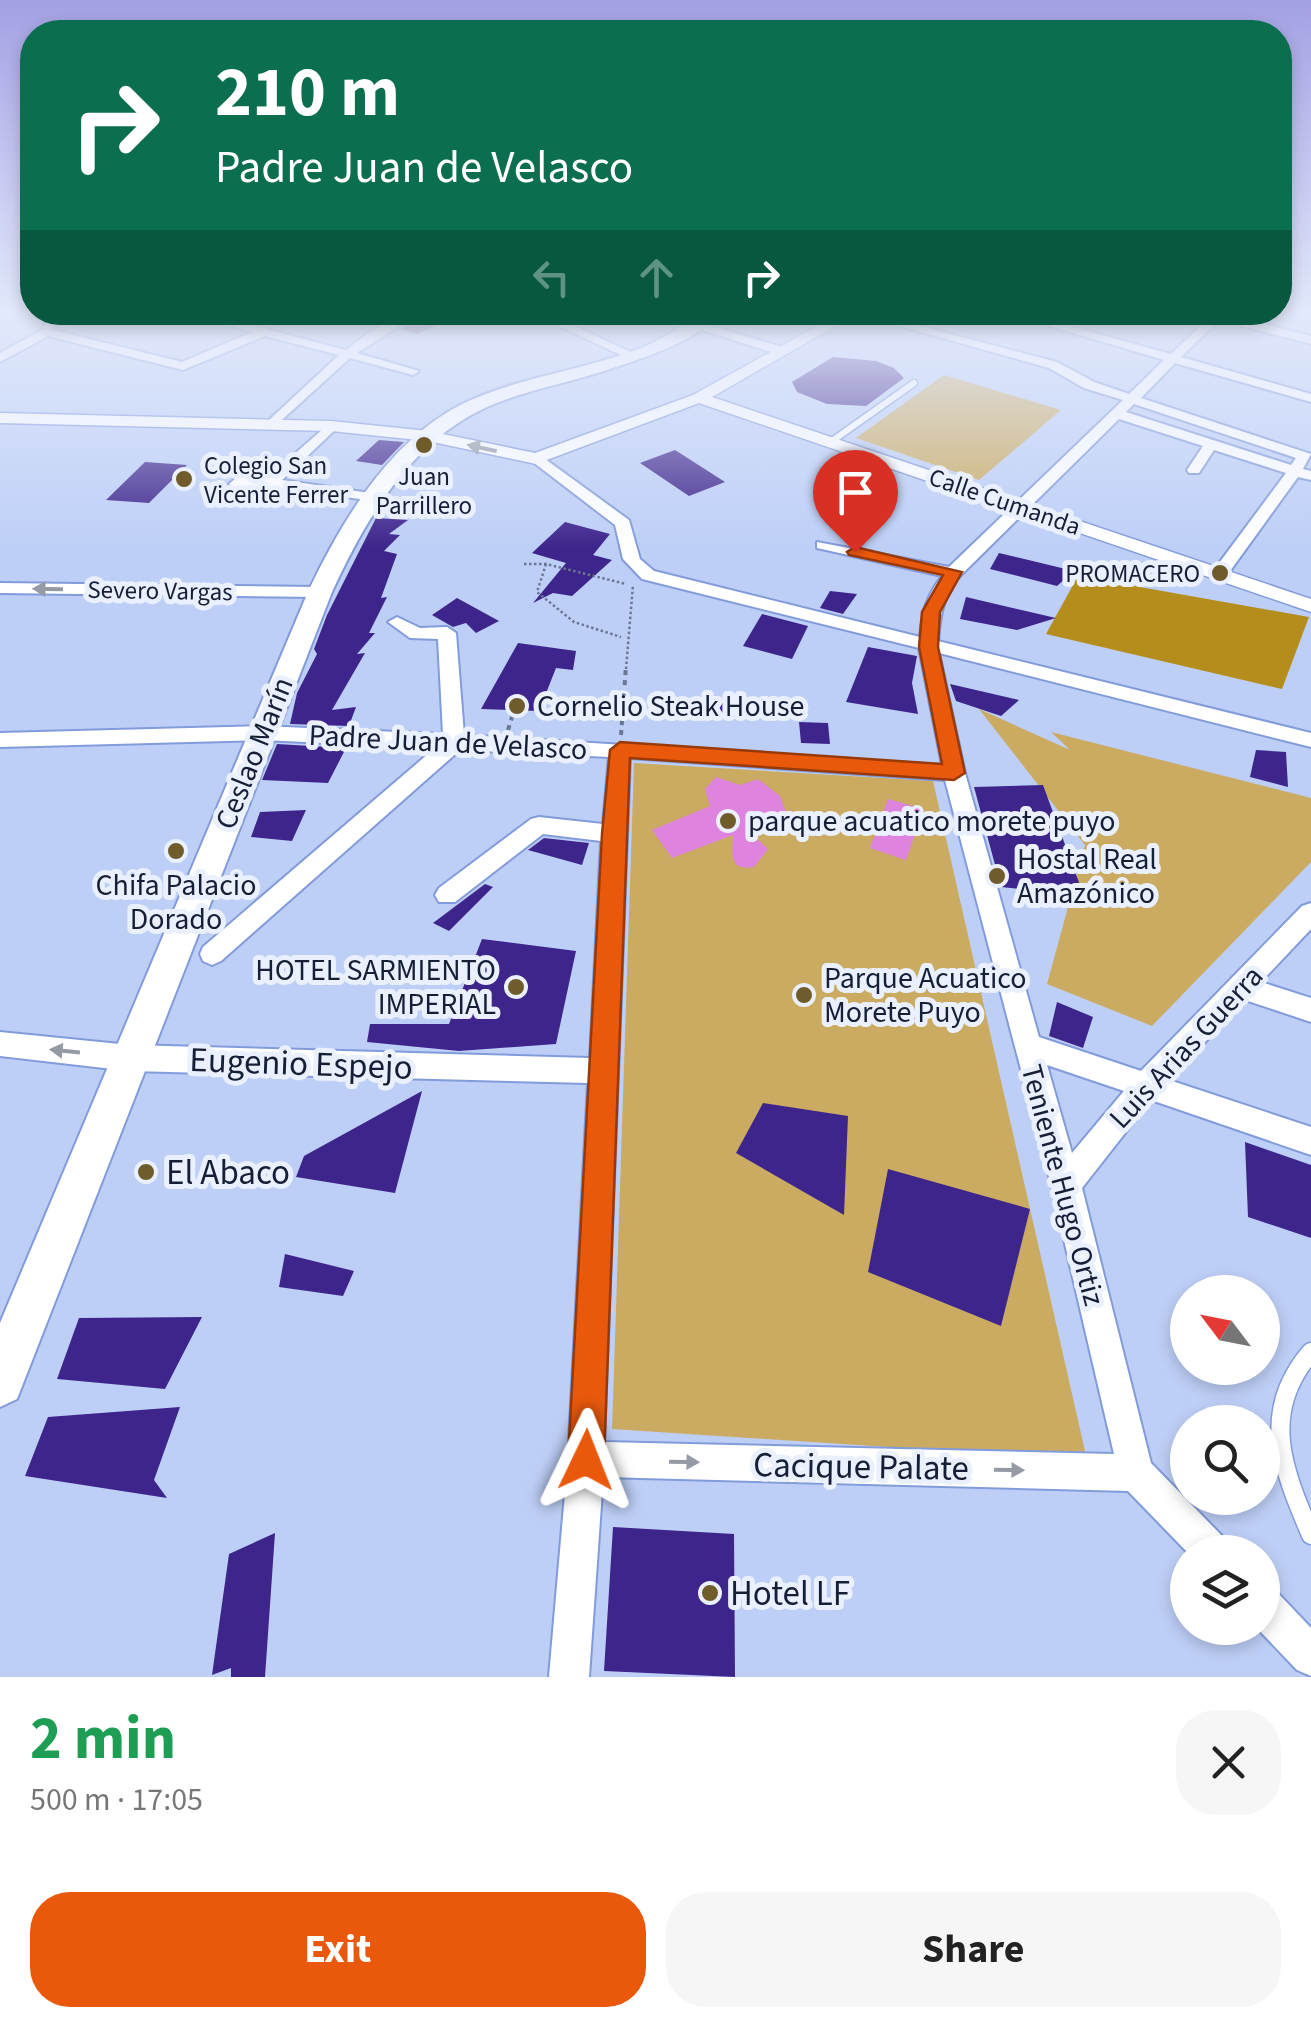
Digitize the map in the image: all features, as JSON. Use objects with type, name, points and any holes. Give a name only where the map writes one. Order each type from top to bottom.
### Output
[{"type":"main road","name":"Ceslao Marín","points":[[0,1382],[336,555],[370,498],[428,436],[480,403],[516,392]]},
{"type":"street","points":[[274,423],[306,392]]},
{"type":"street","points":[[536,459],[708,392]]},
{"type":"street","points":[[1111,392],[1308,452],[1303,474],[1219,574]]},
{"type":"street","name":"Teniente Hugo Ortiz","points":[[1136,1473],[1066,1184],[954,773],[928,647],[931,612],[953,572],[1142,392]]},
{"type":"street","name":"Calle Cumanda","points":[[699,398],[1311,606]]},
{"type":"street","points":[[1118,414],[1303,474]]},
{"type":"street","points":[[0,418],[331,426],[428,436],[536,459],[624,523],[630,576],[648,574],[1311,740]]},
{"type":"street","points":[[331,426],[264,482],[370,498]]},
{"type":"street","points":[[1194,470],[1211,444]]},
{"type":"street","points":[[823,545],[953,572]]},
{"type":"street","name":"Severo Vargas","points":[[0,588],[320,592]]},
{"type":"street","points":[[212,954],[454,743],[447,633],[416,634],[396,622]]},
{"type":"street","name":"Padre Juan de Velasco","points":[[0,740],[262,733],[620,750],[954,773]]},
{"type":"street","points":[[569,1677],[586,1460],[620,750]]},
{"type":"street","points":[[447,895],[539,825],[548,823],[613,834]]},
{"type":"street","name":"Luis Arias Guerra","points":[[1066,1184],[1146,1085],[1311,914]]},
{"type":"street","points":[[1240,987],[1311,1010]]},
{"type":"street","name":"Eugenio Espejo","points":[[0,1044],[130,1058],[603,1071]]},
{"type":"street","points":[[1026,1045],[1311,1141]]},
{"type":"street","name":"Cacique Palate","points":[[586,1460],[1136,1473]]},
{"type":"street","points":[[1136,1473],[1196,1535]]},
{"type":"street","points":[[1280,1624],[1311,1656]]},
{"type":"lane","points":[[832,441],[901,392]]},
{"type":"lane","points":[[1311,1352],[1289,1379],[1280,1418],[1278,1451],[1311,1534]]},
{"type":"path","points":[[524,564],[630,576],[620,750]]},
{"type":"path","points":[[546,564],[536,592],[558,615],[621,637]]},
{"type":"shaded area","points":[[920,392],[1002,392],[1061,410],[979,480],[856,438]]},
{"type":"shaded area","points":[[1078,576],[1309,617],[1282,689],[1046,634]]},
{"type":"shaded area","points":[[979,709],[1070,750],[1051,732],[1311,798],[1311,862],[1152,1026],[1047,984],[1085,845]]},
{"type":"shaded area","name":"Parque Acuatico Morete Puyo","points":[[634,763],[933,781],[1087,1460],[612,1429]]},
{"type":"shaded area","name":"parque acuatico morete puyo","points":[[716,777],[740,785],[758,779],[780,796],[788,817],[774,824],[776,832],[753,835],[768,849],[754,867],[735,863],[733,835],[672,858],[652,830],[710,806],[705,789]]},
{"type":"shaded area","points":[[888,799],[924,809],[906,860],[870,848]]},
{"type":"building","points":[[798,392],[885,392],[866,406],[827,404]]},
{"type":"building","points":[[379,440],[404,442],[382,465],[356,461]]},
{"type":"building","points":[[675,450],[725,482],[689,496],[640,463]]},
{"type":"building","points":[[145,462],[187,465],[149,503],[106,500]]},
{"type":"building","points":[[376,518],[408,520],[389,534],[400,535],[384,551],[397,554],[381,598],[387,597],[369,633],[375,633],[357,654],[365,653],[332,710],[356,707],[349,726],[290,724],[297,693],[317,654],[314,649],[327,615]]},
{"type":"building","points":[[565,522],[610,534],[593,555],[612,560],[572,596],[553,593],[533,603],[566,563],[532,553]]},
{"type":"building","points":[[999,553],[1074,571],[1057,586],[990,569]]},
{"type":"building","points":[[830,591],[857,594],[843,614],[820,608]]},
{"type":"building","points":[[966,597],[1056,618],[1017,630],[960,619]]},
{"type":"building","points":[[457,598],[499,621],[476,633],[466,623],[453,627],[432,615]]},
{"type":"building","points":[[762,614],[808,626],[792,659],[743,646]]},
{"type":"building","points":[[518,643],[576,651],[573,670],[556,668],[539,711],[481,709]]},
{"type":"building","points":[[868,647],[917,656],[912,683],[918,714],[846,702]]},
{"type":"building","points":[[950,684],[1019,700],[1001,716],[956,701]]},
{"type":"building","points":[[727,695],[757,703],[744,720],[718,711]]},
{"type":"building","points":[[799,722],[828,723],[830,744],[801,743]]},
{"type":"building","points":[[277,744],[346,748],[328,783],[262,780]]},
{"type":"building","points":[[1256,750],[1286,752],[1288,787],[1250,777]]},
{"type":"building","points":[[1043,785],[1084,896],[1001,887],[974,787]]},
{"type":"building","points":[[306,810],[292,841],[251,837],[260,812]]},
{"type":"building","points":[[544,838],[589,843],[582,865],[528,850]]},
{"type":"building","points":[[485,884],[493,887],[449,931],[433,923]]},
{"type":"building","name":"HOTEL SARMIENTO IMPERIAL","points":[[482,939],[576,951],[556,1044],[459,1051],[367,1042],[370,1024],[449,1024]]},
{"type":"building","points":[[1057,1002],[1093,1017],[1083,1048],[1049,1036]]},
{"type":"building","points":[[422,1091],[395,1193],[296,1177],[304,1156]]},
{"type":"building","points":[[763,1103],[848,1116],[844,1215],[736,1153]]},
{"type":"building","points":[[1245,1142],[1311,1165],[1311,1238],[1248,1217]]},
{"type":"building","points":[[888,1169],[1030,1209],[1001,1326],[868,1272]]},
{"type":"building","points":[[285,1254],[354,1271],[343,1296],[279,1287]]},
{"type":"building","points":[[202,1317],[165,1389],[57,1379],[79,1318]]},
{"type":"building","points":[[180,1407],[154,1480],[167,1498],[25,1476],[48,1417]]},
{"type":"building","points":[[613,1527],[734,1534],[735,1677],[604,1671]]},
{"type":"building","points":[[275,1533],[265,1677],[231,1677],[231,1668],[212,1675],[229,1554]]},
{"type":"place","name":"Juan Parrillero","points":[[424,445]]},
{"type":"place","name":"Colegio San Vicente Ferrer","points":[[184,479]]},
{"type":"place","name":"PROMACERO","points":[[1220,573]]},
{"type":"place","name":"Cornelio Steak House","points":[[517,706]]},
{"type":"place","name":"parque acuatico morete puyo","points":[[728,821]]},
{"type":"place","name":"Chifa Palacio Dorado","points":[[176,851]]},
{"type":"place","name":"Hostal Real Amazónico","points":[[997,876]]},
{"type":"place","name":"HOTEL SARMIENTO IMPERIAL","points":[[516,987]]},
{"type":"place","name":"Parque Acuatico Morete Puyo","points":[[804,995]]},
{"type":"place","name":"El Abaco","points":[[146,1172]]},
{"type":"place","name":"Hotel LF","points":[[710,1593]]},
{"type":"route","points":[[586,1460],[620,750],[954,773],[928,647],[931,612],[939,591],[953,572],[855,552]]}]
